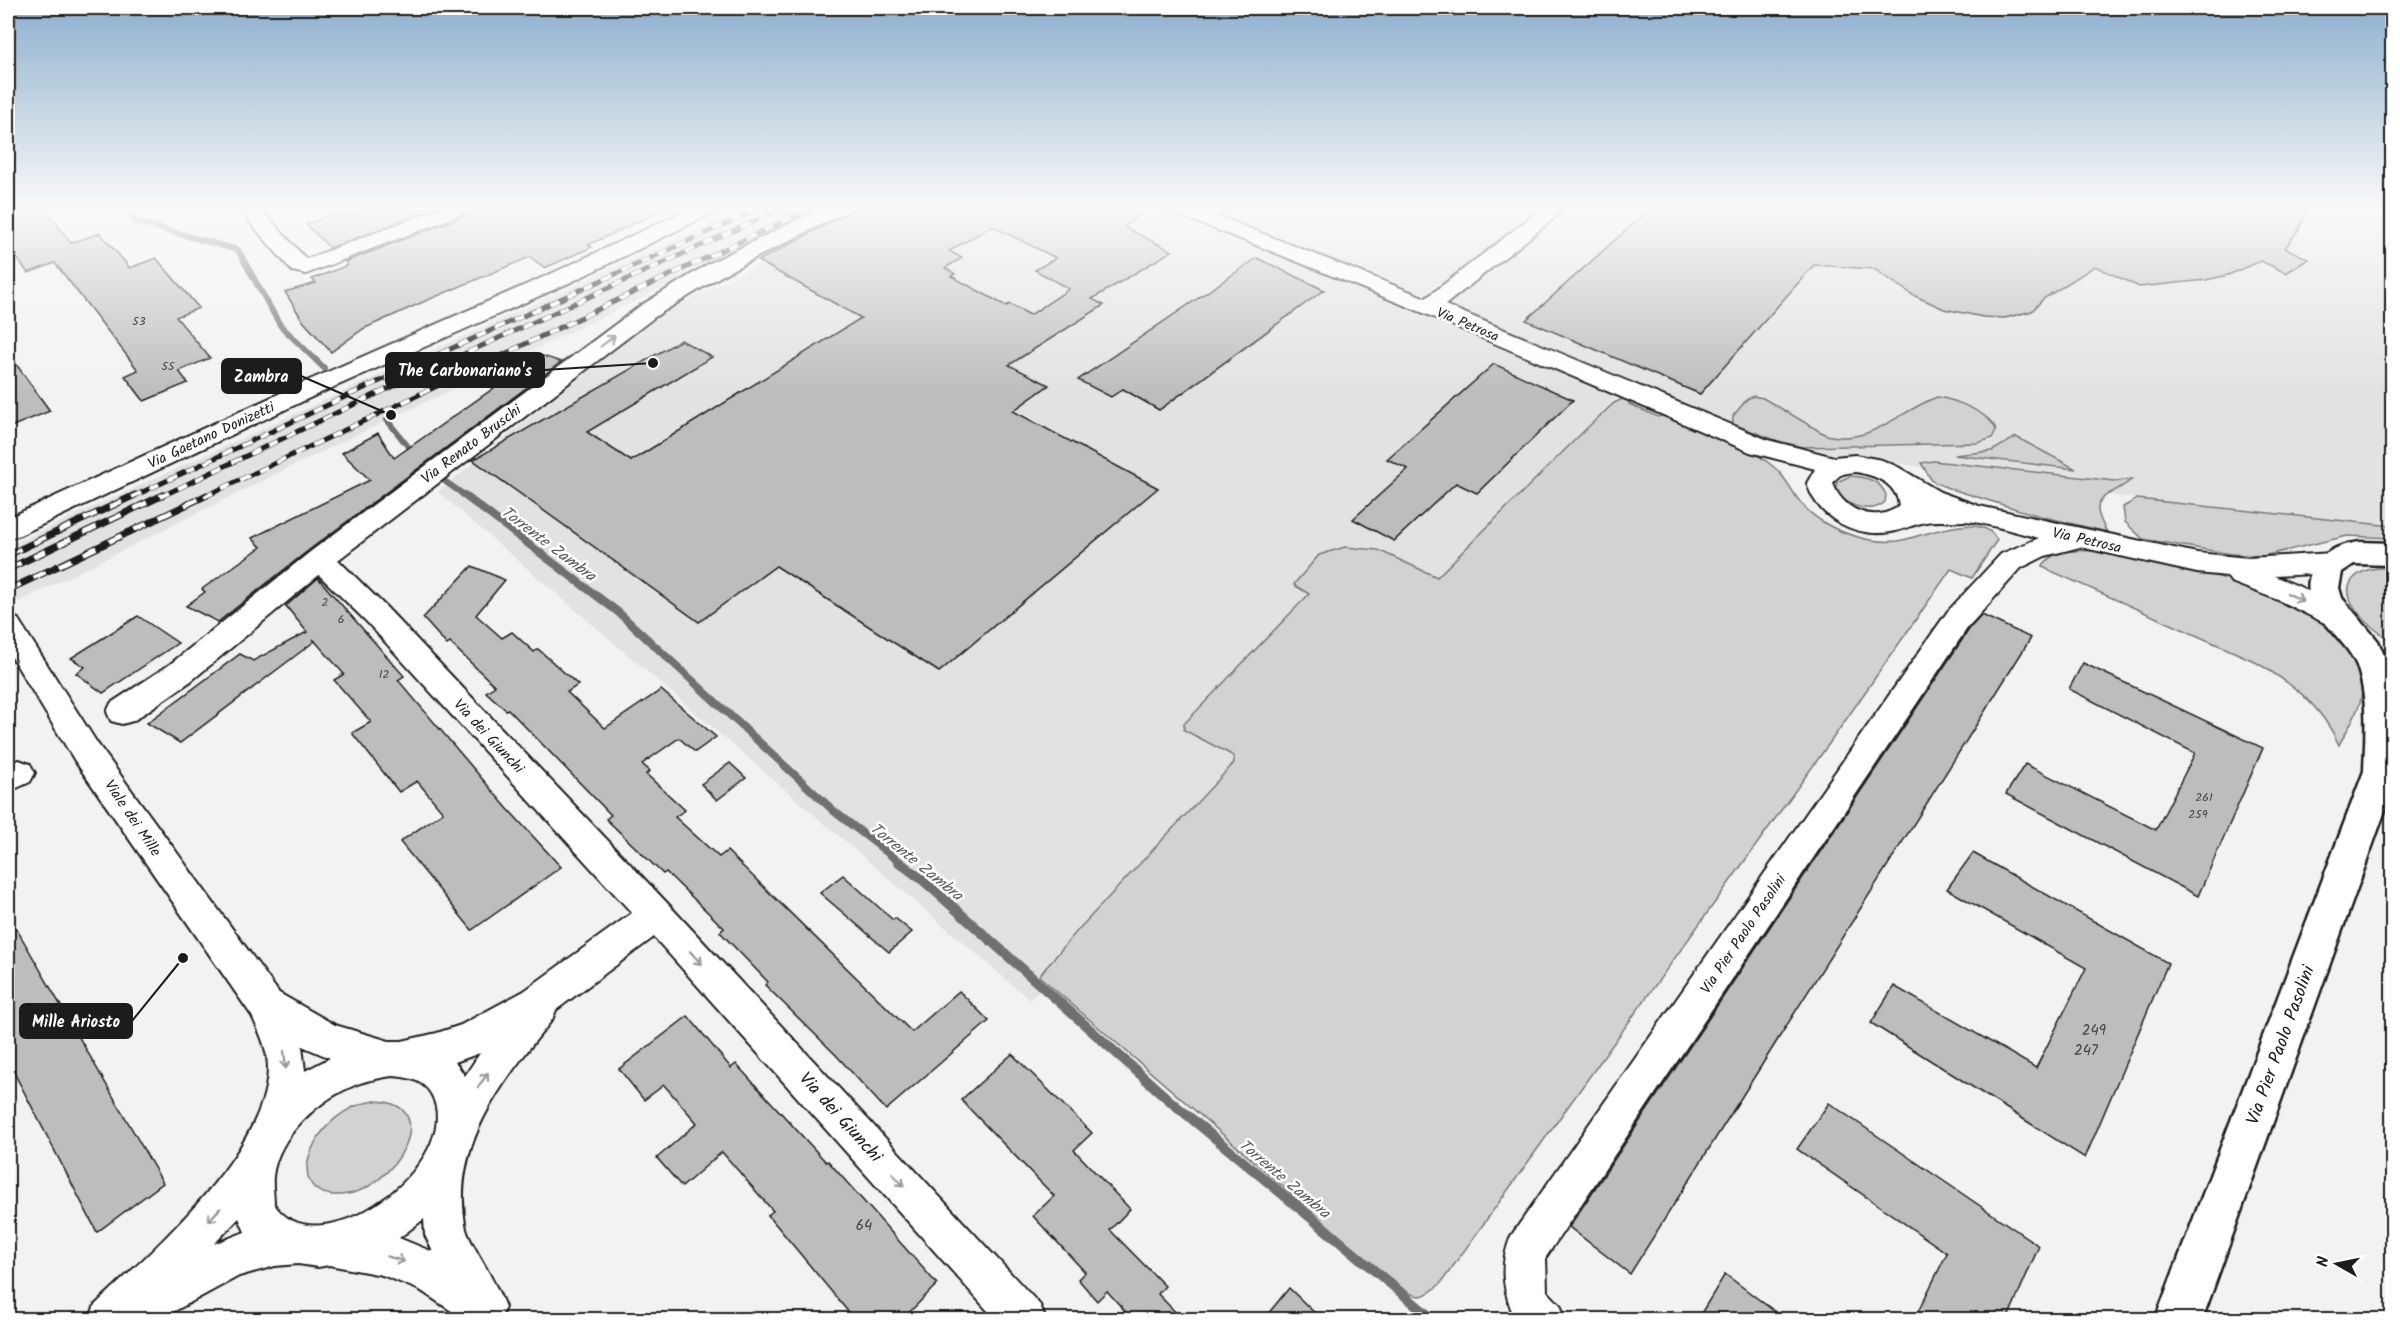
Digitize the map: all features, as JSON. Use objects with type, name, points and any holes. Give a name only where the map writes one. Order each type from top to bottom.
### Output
[{"type":"main road","points":[[2333,563],[2346,556],[2362,553],[2392,554]]},
{"type":"main road","name":"Via Pier Paolo Pasolini","points":[[2178,1320],[2387,763],[2383,701],[2366,651],[2329,603],[2324,587],[2325,574],[2333,563]]},
{"type":"main road","name":"Via Pier Paolo Pasolini","points":[[2344,624],[2392,657]]},
{"type":"street","name":"Via Gaetano Donizetti","points":[[8,529],[307,390],[580,269]]},
{"type":"street","name":"Via Renato Bruschi","points":[[122,712],[180,673],[320,558],[421,482],[687,284],[717,269]]},
{"type":"street","name":"Via Petrosa","points":[[1335,269],[1759,446],[1834,466],[1851,463],[1869,465],[1885,471],[1931,498],[1974,514],[2200,564],[2247,577],[2288,593],[2344,624]]},
{"type":"street","points":[[1429,307],[1478,269]]},
{"type":"street","name":"Via Petrosa","points":[[1759,446],[1821,490],[1833,506],[1856,519],[1878,523],[1922,513],[1974,514]]},
{"type":"street","points":[[1821,490],[1820,479],[1834,466]]},
{"type":"street","points":[[1899,520],[1908,515],[1914,503],[1910,490],[1904,483]]},
{"type":"street","points":[[2006,522],[2012,536],[2011,561]]},
{"type":"street","name":"Via Pier Paolo Pasolini","points":[[1545,1320],[1532,1309],[1523,1279],[1526,1251],[1958,619],[2011,561],[2037,548],[2078,538]]},
{"type":"street","name":"Via dei Giunchi","points":[[320,558],[376,614],[656,915],[1026,1320]]},
{"type":"street","name":"Via Petrosa","points":[[2200,564],[2248,568],[2333,563]]},
{"type":"street","name":"Viale dei Mille","points":[[8,627],[86,752],[266,1005],[282,1044],[287,1067],[278,1112],[262,1148]]},
{"type":"street","points":[[110,1320],[141,1292],[225,1203],[247,1175],[278,1121],[310,1090],[347,1068],[370,1060],[425,1054],[482,1032],[549,997],[656,915]]},
{"type":"street","points":[[116,1320],[197,1274],[227,1260],[263,1248],[343,1242],[363,1236],[396,1217],[424,1191],[450,1147],[471,1098],[503,1052],[549,997]]},
{"type":"street","name":"Viale dei Mille","points":[[266,1005],[320,1036],[358,1051],[396,1058]]},
{"type":"street","points":[[396,1058],[432,1067],[449,1083],[457,1105],[443,1195],[446,1236],[489,1313]]},
{"type":"street","points":[[262,1148],[253,1178],[255,1208],[264,1225],[271,1231],[307,1245],[367,1252],[406,1262],[465,1293],[489,1313]]},
{"type":"shaded area","points":[[610,269],[702,269],[284,470],[8,607],[8,546]]},
{"type":"shaded area","points":[[749,269],[2392,269],[2392,529],[2137,499],[1767,444],[1629,385],[1430,587],[1249,762],[1030,1000],[438,492],[647,322]]},
{"type":"shaded area","points":[[1629,396],[1634,398],[1629,404],[1658,417],[1666,414],[1757,455],[1778,471],[1809,512],[1824,523],[1841,531],[1878,541],[1898,541],[1950,527],[1965,526],[1989,531],[1997,540],[1972,578],[1951,569],[1831,741],[1441,1283],[1427,1294],[1415,1295],[1401,1288],[1385,1275],[1039,976],[1077,931],[1234,763],[1234,757],[1230,754],[1184,730],[1184,724],[1309,594],[1294,585],[1319,555],[1345,547],[1378,550],[1437,577],[1588,427],[1614,403]]},
{"type":"shaded area","points":[[1753,396],[1763,398],[1826,435],[1857,436],[1871,432],[1937,397],[1961,404],[1979,413],[1993,424],[1996,430],[1992,438],[1978,443],[1802,447],[1778,441],[1733,424],[1733,416],[1747,399]]},
{"type":"shaded area","points":[[2016,437],[2076,469],[1954,455],[1992,451]]},
{"type":"shaded area","points":[[1933,461],[2115,481],[2132,479],[2099,503],[2100,519],[2107,532],[2036,515],[1948,488],[1932,481],[1921,463]]},
{"type":"shaded area","points":[[1850,476],[1867,478],[1876,483],[1886,495],[1885,502],[1873,508],[1866,508],[1845,500],[1836,490],[1837,482]]},
{"type":"shaded area","points":[[2137,499],[2392,526],[2392,538],[2347,536],[2263,556],[2231,554],[2143,539],[2125,522],[2123,507]]},
{"type":"shaded area","points":[[2097,551],[2195,571],[2253,586],[2287,601],[2323,625],[2339,639],[2351,656],[2359,673],[2362,691],[2356,712],[2339,745],[2332,730],[2314,706],[2266,668],[2042,567],[2059,553]]},
{"type":"shaded area","points":[[2392,568],[2392,642],[2367,622],[2352,604],[2349,594],[2350,585],[2360,573],[2373,569]]},
{"type":"shaded area","points":[[375,1101],[396,1105],[407,1116],[409,1131],[404,1148],[394,1164],[379,1179],[361,1190],[341,1195],[322,1192],[311,1183],[307,1168],[311,1152],[320,1135],[335,1119],[353,1107]]},
{"type":"building","points":[[25,269],[39,269],[28,273]]},
{"type":"building","points":[[60,269],[165,269],[199,308],[176,317],[210,358],[179,371],[188,383],[144,401],[125,376],[138,370]]},
{"type":"building","points":[[338,269],[502,269],[363,329],[331,352],[303,321],[285,292],[316,283],[312,279]]},
{"type":"building","points":[[772,269],[947,269],[955,274],[951,276],[1006,306],[1010,304],[1030,315],[1069,289],[1035,270],[1037,269],[1142,269],[1092,299],[1104,305],[1009,365],[1049,385],[1013,411],[1158,488],[939,672],[776,566],[699,622],[473,460],[681,340],[712,357],[587,432],[631,461],[861,318]]},
{"type":"building","points":[[1241,269],[1280,269],[1324,290],[1159,410],[1123,389],[1111,397],[1078,380]]},
{"type":"building","points":[[1583,269],[1811,269],[1700,394],[1526,320]]},
{"type":"building","points":[[1874,269],[2090,269],[2043,299],[2032,311],[2005,318],[1983,317],[1944,309],[1913,295]]},
{"type":"building","points":[[2101,269],[2242,269],[2206,280],[2139,287]]},
{"type":"building","points":[[2278,269],[2293,269],[2286,273]]},
{"type":"building","points":[[8,353],[50,411],[8,428]]},
{"type":"building","points":[[534,353],[561,362],[309,550],[218,622],[186,606],[205,592],[202,589],[261,547],[252,538],[370,480],[342,453],[378,433],[394,458],[501,383],[494,381]]},
{"type":"building","points":[[1494,364],[1573,400],[1477,493],[1456,483],[1394,541],[1353,519],[1408,469],[1387,459]]},
{"type":"building","points":[[472,566],[505,580],[476,615],[502,638],[512,632],[534,652],[538,649],[578,685],[567,692],[605,728],[661,690],[716,737],[695,752],[679,738],[642,764],[650,771],[646,774],[685,810],[675,817],[719,857],[727,851],[912,1032],[959,991],[989,1021],[886,1110],[836,1055],[765,985],[768,982],[720,932],[724,928],[606,819],[611,815],[508,709],[506,710],[486,692],[495,686],[450,643],[447,645],[423,618]]},
{"type":"building","points":[[318,578],[404,676],[398,680],[507,808],[561,867],[472,930],[400,842],[443,812],[417,781],[399,792],[352,733],[371,722],[334,680],[344,674],[315,641],[180,743],[147,723],[240,654],[253,661],[307,632],[286,606]]},
{"type":"building","points":[[1982,615],[2031,638],[1630,1274],[1569,1227],[1970,628]]},
{"type":"building","points":[[138,616],[178,643],[103,693],[76,673],[85,667],[71,658]]},
{"type":"building","points":[[2083,663],[2263,748],[2198,896],[2006,794],[2025,764],[2156,830],[2195,753],[2069,689]]},
{"type":"building","points":[[730,763],[746,778],[717,800],[701,784]]},
{"type":"building","points":[[1973,853],[2168,963],[2085,1158],[1871,1023],[1894,986],[2036,1068],[2086,968],[1947,889]]},
{"type":"building","points":[[843,875],[893,920],[895,918],[912,932],[889,952],[820,893]]},
{"type":"building","points":[[8,914],[163,1183],[97,1232],[8,1061]]},
{"type":"building","points":[[688,1016],[731,1068],[736,1064],[826,1162],[828,1161],[937,1284],[902,1320],[855,1320],[768,1215],[773,1211],[722,1152],[682,1187],[657,1158],[697,1123],[664,1085],[644,1100],[619,1069]]},
{"type":"building","points":[[1012,1054],[1092,1133],[1074,1150],[1130,1209],[1110,1230],[1165,1286],[1158,1294],[1183,1320],[1133,1320],[1107,1291],[1097,1301],[1078,1279],[1085,1272],[1033,1216],[1054,1196],[961,1100]]},
{"type":"building","points":[[1829,1103],[2039,1246],[2007,1320],[1914,1320],[1947,1253],[1797,1149]]},
{"type":"building","points":[[1725,1274],[1786,1320],[1697,1320]]},
{"type":"building","points":[[1289,1288],[1322,1320],[1263,1320]]},
{"type":"waterway","name":"Torrente Zambra","points":[[249,269],[280,325],[324,368]]},
{"type":"waterway","name":"Torrente Zambra","points":[[387,420],[414,454]]},
{"type":"waterway","name":"Torrente Zambra","points":[[436,475],[467,497]]},
{"type":"waterway","name":"Torrente Zambra","points":[[464,495],[618,612],[835,812],[901,863]]},
{"type":"waterway","name":"Torrente Zambra","points":[[899,862],[924,881],[1169,1100],[1434,1320]]},
{"type":"railway","points":[[132,497],[627,269]]},
{"type":"railway","points":[[160,497],[355,404],[650,269]]},
{"type":"railway","points":[[204,497],[683,269]]},
{"type":"railway","points":[[8,555],[135,495]]},
{"type":"railway","points":[[8,569],[163,495]]},
{"type":"railway","points":[[8,590],[207,495]]},
{"type":"place","name":"The Carbonariano's","points":[[653,363]]},
{"type":"place","name":"Zambra","points":[[391,415]]},
{"type":"place","name":"Mille Ariosto","points":[[183,958]]}]
